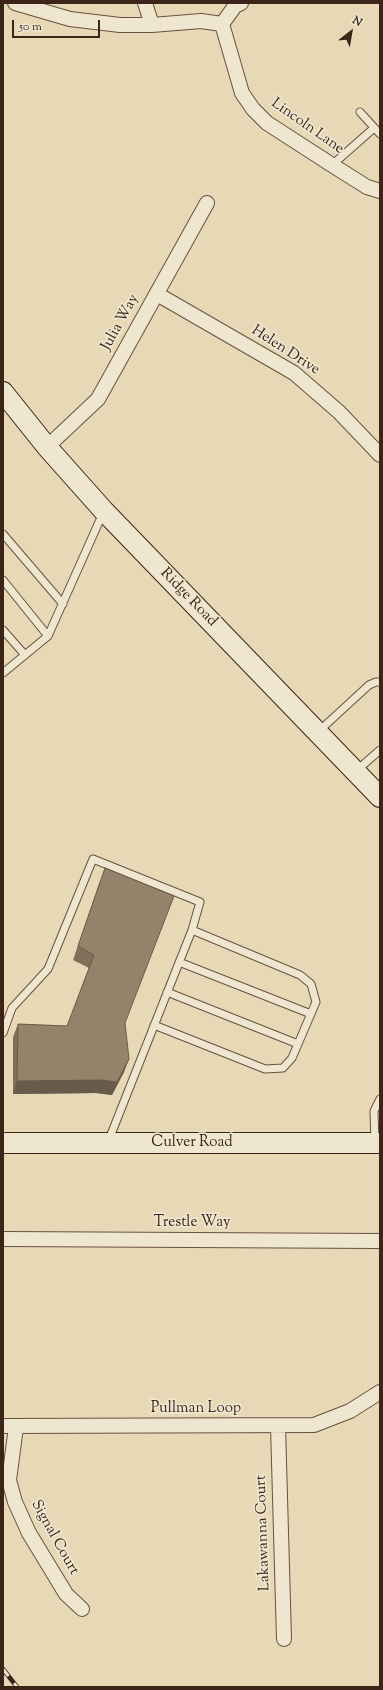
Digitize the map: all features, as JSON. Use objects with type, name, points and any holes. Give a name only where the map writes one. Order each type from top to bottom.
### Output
[{"type":"street","points":[[15,3],[70,18],[120,25],[152,25],[201,21],[222,24],[235,6],[241,3]]},
{"type":"street","points":[[145,3],[152,25]]},
{"type":"street","name":"Lincoln Lane","points":[[222,24],[242,93],[252,109],[267,123],[332,166],[367,187],[380,192]]},
{"type":"street","name":"Julia Way","points":[[47,447],[98,399],[207,203]]},
{"type":"street","name":"Helen Drive","points":[[157,294],[294,373],[339,412],[380,455]]},
{"type":"street","name":"Ridge Road","points":[[3,392],[47,447],[104,511],[380,797]]},
{"type":"street","name":"Culver Road","points":[[3,1143],[377,1143]]},
{"type":"street","name":"Trestle Way","points":[[3,1239],[380,1241]]},
{"type":"street","name":"Pullman Loop","points":[[10,1427],[314,1425],[350,1411],[380,1392]]},
{"type":"street","name":"Lakawanna Court","points":[[278,1426],[284,1639]]},
{"type":"street","name":"Signal Court","points":[[10,1427],[9,1480],[14,1502],[29,1534],[66,1594],[82,1609]]},
{"type":"lane","points":[[360,112],[380,134]]},
{"type":"lane","points":[[332,166],[374,128]]},
{"type":"lane","points":[[3,673],[48,636],[104,511]]},
{"type":"lane","points":[[3,534],[63,604]]},
{"type":"lane","points":[[3,580],[48,636]]},
{"type":"lane","points":[[3,630],[25,655]]},
{"type":"lane","points":[[318,733],[369,685],[380,682]]},
{"type":"lane","points":[[356,772],[380,750]]},
{"type":"lane","points":[[3,1033],[12,1008],[48,968],[93,859],[200,902],[192,930],[108,1143]]},
{"type":"lane","points":[[154,1025],[265,1069],[283,1068],[292,1058],[316,1002],[311,984],[300,974],[192,930]]},
{"type":"lane","points":[[179,962],[310,1014]]},
{"type":"lane","points":[[167,992],[298,1044]]},
{"type":"lane","points":[[377,1143],[374,1111],[380,1099]]},
{"type":"building","points":[[105,868],[174,896],[125,1023],[129,1059],[117,1082],[101,1080],[17,1081],[18,1024],[67,1026],[94,955],[78,946]]},
{"type":"railway","points":[[3,1669],[17,1687]]}]
